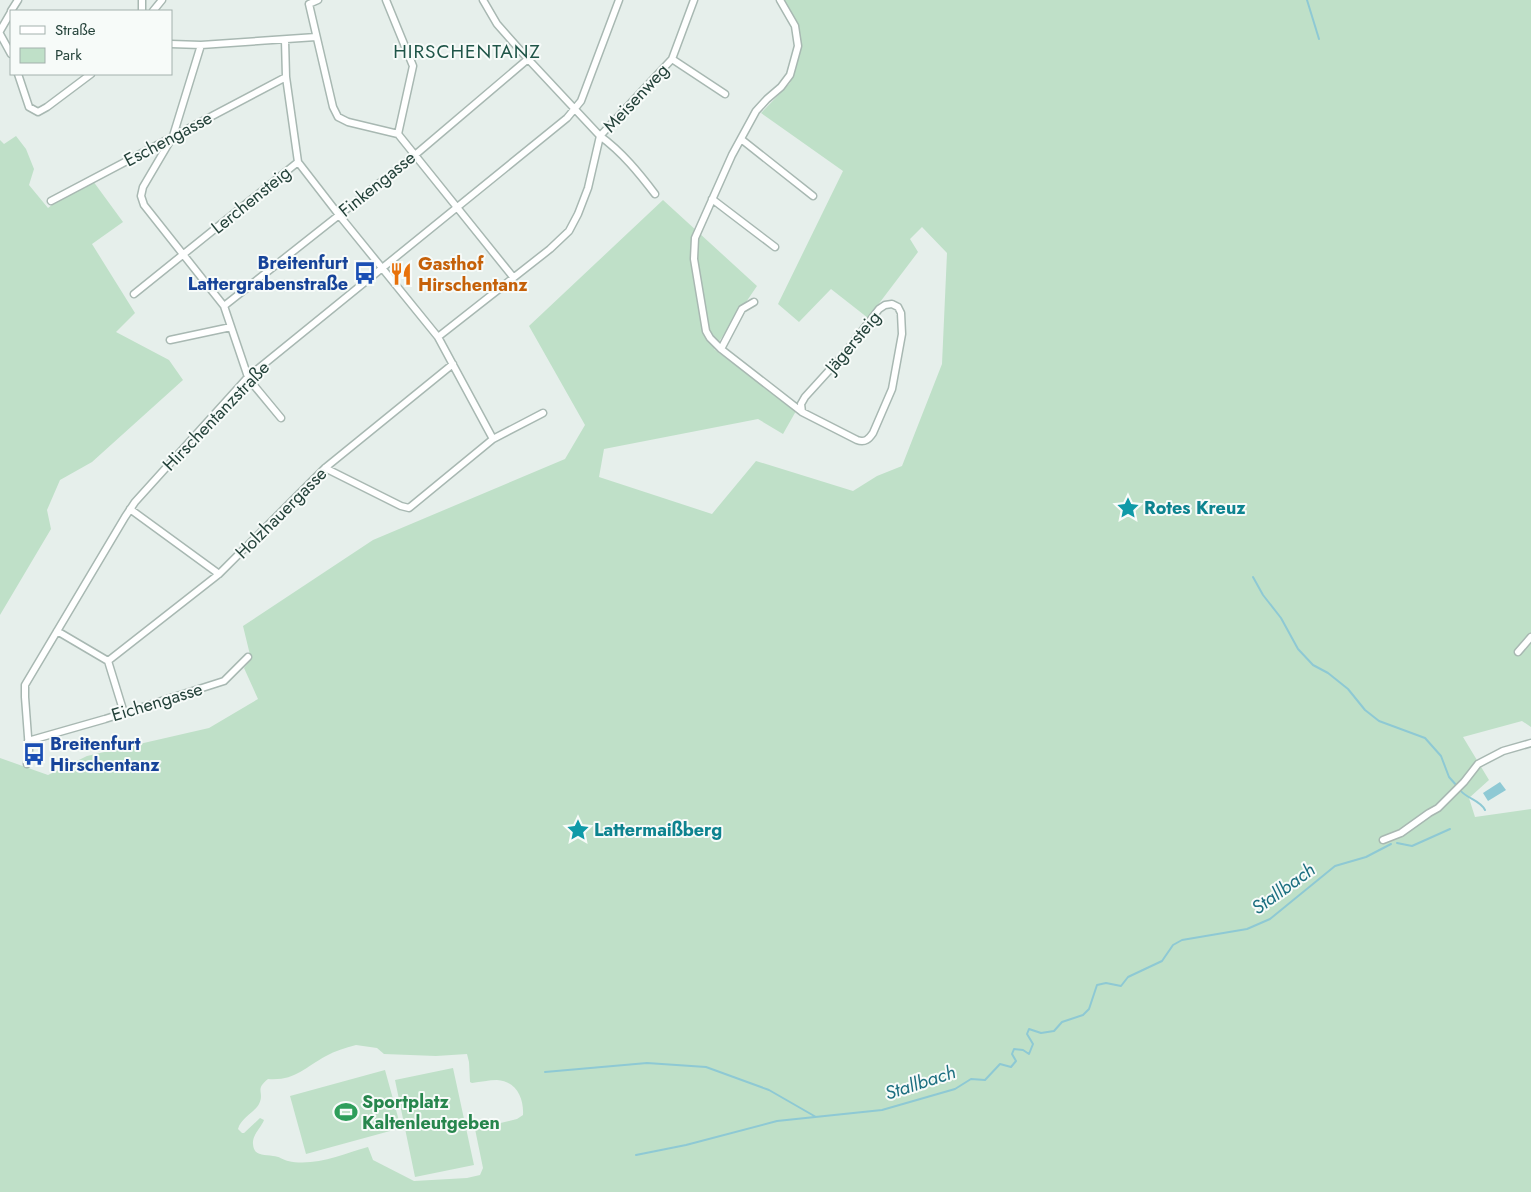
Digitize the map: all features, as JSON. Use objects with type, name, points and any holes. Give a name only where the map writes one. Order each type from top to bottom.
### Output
[{"type":"street","points":[[154,10],[162,0]]},
{"type":"street","points":[[318,0],[310,4],[333,108],[338,117],[348,122],[398,134],[513,277]]},
{"type":"street","points":[[386,0],[413,66],[398,134]]},
{"type":"street","name":"Meisenweg","points":[[483,0],[497,24],[528,59],[574,110],[635,168],[655,194]]},
{"type":"street","name":"Hirschentanzstraße","points":[[27,764],[29,755],[25,685],[130,509],[248,377],[567,118],[581,101],[619,0]]},
{"type":"street","name":"Meisenweg","points":[[438,337],[550,249],[573,225],[588,188],[600,136],[672,59],[694,0]]},
{"type":"street","points":[[780,0],[795,26],[798,46],[790,75],[781,87],[766,99],[756,111],[712,199],[695,238],[694,254],[706,331],[710,338],[721,350],[802,412]]},
{"type":"street","points":[[10,13],[0,33],[10,52]]},
{"type":"street","points":[[172,44],[201,45],[316,37]]},
{"type":"street","points":[[285,40],[286,77],[298,162],[438,337],[493,439]]},
{"type":"street","points":[[201,45],[173,136],[143,187],[141,196],[144,205],[224,306],[248,377],[281,418]]},
{"type":"street","name":"Finkengasse","points":[[224,306],[415,155],[528,59]]},
{"type":"street","name":"Meisenweg","points":[[672,59],[725,94]]},
{"type":"street","points":[[18,75],[29,107],[38,112],[48,108],[90,75]]},
{"type":"street","name":"Eschengasse","points":[[51,201],[286,77]]},
{"type":"street","points":[[741,139],[814,196]]},
{"type":"street","name":"Lerchensteig","points":[[134,294],[298,162]]},
{"type":"street","points":[[712,199],[775,247]]},
{"type":"street","points":[[721,350],[742,309],[754,302]]},
{"type":"street","name":"Jägersteig","points":[[888,304],[896,304],[901,313],[902,334],[892,389],[873,433],[868,439],[863,441],[857,440],[802,412],[801,404],[805,397],[846,353],[879,309],[888,304]]},
{"type":"street","points":[[170,340],[231,327]]},
{"type":"street","name":"Holzhauergasse","points":[[108,661],[219,574],[326,468],[453,364]]},
{"type":"street","points":[[326,468],[409,508],[493,439],[543,412]]},
{"type":"street","points":[[130,509],[219,574]]},
{"type":"street","points":[[57,631],[108,661],[124,713]]},
{"type":"street","points":[[1518,652],[1531,637]]},
{"type":"street","name":"Eichengasse","points":[[28,741],[224,681],[248,657]]},
{"type":"street","points":[[1383,840],[1400,833],[1429,812],[1438,808],[1464,782],[1478,764],[1510,749],[1531,743]]},
{"type":"green space","points":[[784,0],[1531,0],[1531,727],[1522,721],[1463,737],[1489,780],[1469,798],[1475,817],[1531,809],[1531,1192],[0,1192],[0,758],[48,775],[87,756],[209,728],[258,699],[244,668],[251,659],[243,626],[373,540],[565,459],[585,425],[529,326],[663,200],[757,286],[714,349],[796,411],[783,434],[758,419],[604,449],[599,477],[712,514],[756,461],[853,491],[877,476],[902,466],[942,364],[947,253],[922,227],[910,239],[918,252],[868,318],[831,289],[799,322],[778,304],[843,171],[761,113],[790,83],[800,48],[798,28]],"holes":[[[352,1046],[377,1048],[384,1054],[436,1056],[467,1054],[470,1082],[497,1080],[504,1081],[514,1087],[522,1102],[523,1115],[517,1119],[475,1129],[483,1168],[480,1175],[467,1178],[414,1181],[373,1160],[368,1147],[318,1161],[288,1161],[255,1151],[253,1141],[264,1120],[260,1118],[244,1133],[238,1129],[259,1104],[262,1086],[268,1079],[292,1076],[329,1054]]]},
{"type":"green space","points":[[16,136],[26,149],[34,169],[29,185],[48,208],[61,198],[93,181],[123,222],[92,244],[135,313],[116,332],[169,360],[183,380],[92,462],[60,480],[47,510],[51,529],[0,615],[0,140],[4,144]]},
{"type":"green space","points":[[453,1068],[474,1165],[415,1177],[395,1080]]},
{"type":"green space","name":"Sportplatz Kaltenleutgeben","points":[[385,1070],[401,1128],[306,1154],[290,1096]]},
{"type":"water","points":[[1500,782],[1506,790],[1488,801],[1483,793]]},
{"type":"waterway","points":[[1307,0],[1319,39]]},
{"type":"waterway","points":[[1253,577],[1263,595],[1281,618],[1298,649],[1313,665],[1328,673],[1348,689],[1365,710],[1379,721],[1425,738],[1441,756],[1449,777],[1457,786]]},
{"type":"waterway","points":[[1460,790],[1480,804],[1485,810]]},
{"type":"waterway","name":"Stallbach","points":[[1397,843],[1412,846],[1450,829]]},
{"type":"waterway","name":"Stallbach","points":[[636,1155],[686,1145],[777,1121],[882,1110],[955,1089],[971,1079],[985,1080],[1000,1064],[1011,1067],[1016,1061],[1012,1054],[1014,1049],[1023,1050],[1029,1054],[1033,1044],[1027,1034],[1029,1029],[1041,1033],[1054,1031],[1062,1022],[1083,1015],[1089,1009],[1097,985],[1106,983],[1121,986],[1128,977],[1162,961],[1173,945],[1182,940],[1247,929],[1270,919],[1335,866],[1366,857],[1391,844]]},
{"type":"waterway","points":[[545,1072],[647,1063],[706,1067],[769,1090],[816,1117]]},
{"type":"place","name":"Breitenfurt Lattergrabenstraße","points":[[365,273]]},
{"type":"place","name":"Gasthof Hirschentanz","points":[[401,274]]},
{"type":"place","name":"Rotes Kreuz","points":[[1128,508]]},
{"type":"place","name":"Breitenfurt Hirschentanz","points":[[34,754]]},
{"type":"place","name":"Lattermaißberg","points":[[578,830]]},
{"type":"place","name":"Sportplatz Kaltenleutgeben","points":[[346,1112]]},
{"type":"district","name":"HIRSCHENTANZ","points":[[467,51]]}]
